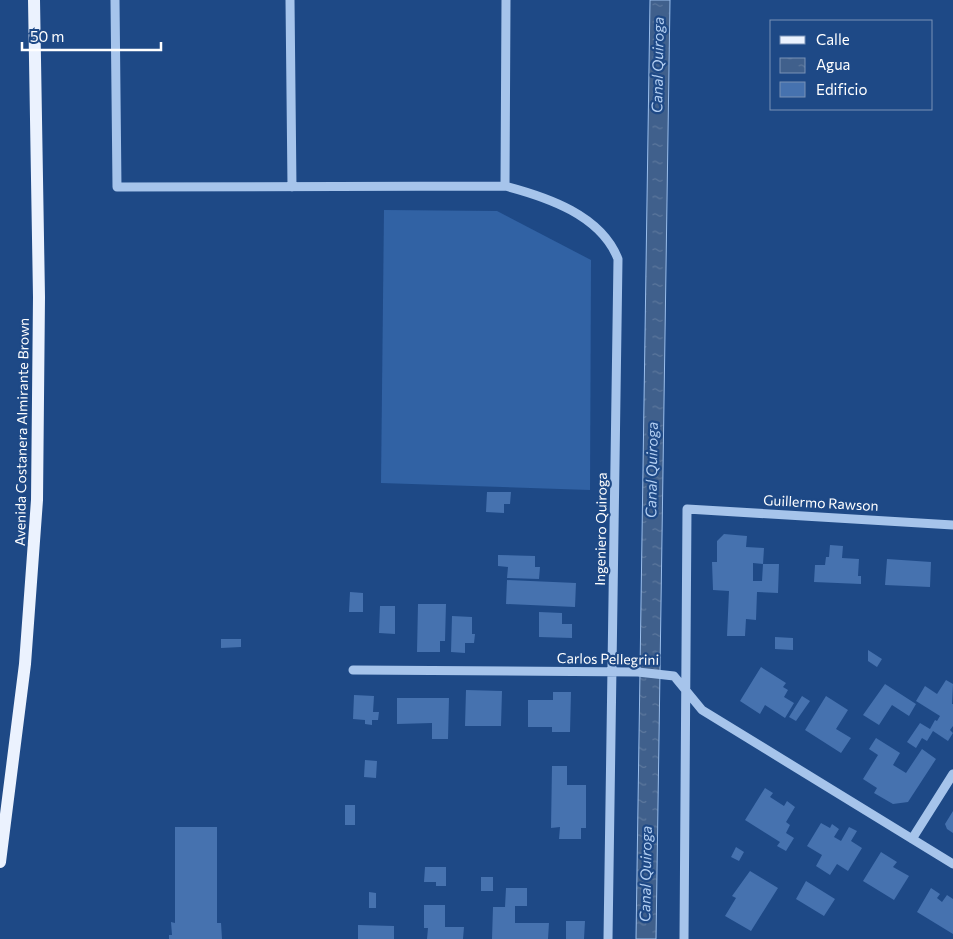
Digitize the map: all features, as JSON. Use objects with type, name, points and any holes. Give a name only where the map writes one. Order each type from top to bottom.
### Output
[{"type":"main road","name":"Avenida Costanera Almirante Brown","points":[[0,862],[25,664],[37,491],[39,297],[34,0]]},
{"type":"street","name":"Ingeniero Quiroga","points":[[115,0],[117,187],[505,186],[547,199],[587,220],[606,238],[618,259],[608,939]]},
{"type":"street","points":[[290,0],[292,187]]},
{"type":"street","points":[[505,186],[506,0]]},
{"type":"street","name":"Guillermo Rawson","points":[[685,689],[687,509],[953,525]]},
{"type":"street","name":"Carlos Pellegrini","points":[[353,670],[638,672],[674,676],[702,710],[953,864]]},
{"type":"street","points":[[684,939],[685,689]]},
{"type":"street","points":[[912,839],[953,774]]},
{"type":"shaded area","points":[[384,210],[497,211],[591,260],[590,490],[381,483]]},
{"type":"water","name":"Canal Quiroga","points":[[650,0],[670,0],[656,939],[636,939]]},
{"type":"building","points":[[487,492],[511,492],[510,504],[504,504],[504,513],[486,512]]},
{"type":"building","points":[[724,534],[747,536],[746,547],[764,548],[763,564],[779,564],[778,593],[757,592],[756,620],[746,619],[745,636],[727,636],[729,591],[713,590],[712,562],[717,562],[717,541]],"holes":[[[753,563],[763,564],[762,581],[753,581]]]},
{"type":"building","points":[[830,545],[843,546],[842,558],[859,559],[858,576],[861,576],[861,584],[814,582],[815,565],[825,565],[826,557],[829,557]]},
{"type":"building","points":[[498,555],[535,556],[535,567],[540,567],[539,579],[507,578],[508,567],[498,566]]},
{"type":"building","points":[[887,559],[931,562],[930,587],[885,585]]},
{"type":"building","points":[[507,580],[576,583],[575,607],[506,604]]},
{"type":"building","points":[[350,592],[363,593],[363,612],[349,612]]},
{"type":"building","points":[[418,604],[446,604],[445,641],[440,641],[440,652],[417,652]]},
{"type":"building","points":[[380,606],[395,606],[395,634],[379,633]]},
{"type":"building","points":[[539,612],[562,613],[562,624],[572,624],[572,638],[539,637]]},
{"type":"building","points":[[452,616],[472,617],[472,634],[475,634],[474,643],[465,643],[465,653],[451,652]]},
{"type":"building","points":[[775,637],[793,638],[793,650],[775,649]]},
{"type":"building","points":[[221,639],[241,639],[241,647],[221,648]]},
{"type":"building","points":[[868,650],[882,659],[877,667],[868,661]]},
{"type":"building","points":[[761,667],[786,683],[783,687],[788,690],[784,697],[794,703],[785,718],[765,705],[760,714],[740,701]]},
{"type":"building","points":[[946,680],[953,684],[953,726],[950,730],[953,733],[948,741],[933,731],[927,741],[922,738],[916,748],[907,742],[920,723],[930,729],[935,720],[937,721],[940,716],[916,701],[925,686],[937,694]]},
{"type":"building","points":[[885,684],[916,704],[909,716],[892,705],[879,725],[863,715]]},
{"type":"building","points":[[466,690],[502,691],[501,726],[465,726]]},
{"type":"building","points":[[553,692],[571,692],[570,732],[552,732],[552,727],[528,727],[528,700],[553,700]]},
{"type":"building","points":[[354,695],[374,696],[373,712],[379,712],[378,720],[372,720],[372,725],[365,724],[365,720],[353,719]]},
{"type":"building","points":[[802,696],[810,701],[796,721],[789,717]]},
{"type":"building","points":[[826,696],[848,710],[836,729],[851,738],[841,753],[805,730]]},
{"type":"building","points":[[397,698],[449,698],[448,739],[432,739],[432,723],[397,724]]},
{"type":"building","points":[[876,738],[900,753],[893,765],[906,773],[922,749],[936,759],[908,802],[893,804],[874,793],[877,788],[863,779],[878,755],[869,749]]},
{"type":"building","points":[[365,760],[377,761],[376,778],[364,777]]},
{"type":"building","points":[[552,766],[567,766],[567,785],[586,785],[586,828],[581,828],[581,839],[559,839],[560,827],[551,828]]},
{"type":"building","points":[[765,788],[773,793],[770,797],[784,806],[787,801],[795,807],[786,822],[790,825],[786,833],[794,838],[786,851],[777,846],[780,842],[745,820]]},
{"type":"building","points":[[345,805],[355,805],[355,825],[345,825]]},
{"type":"building","points":[[953,811],[953,833],[947,829],[945,824]]},
{"type":"building","points":[[821,823],[830,828],[832,824],[839,829],[834,837],[841,841],[849,827],[857,831],[851,841],[862,848],[848,871],[837,864],[830,875],[816,866],[822,855],[807,846]]},
{"type":"building","points":[[175,827],[217,827],[217,923],[221,923],[222,939],[169,939],[169,935],[172,935],[171,922],[175,923]]},
{"type":"building","points":[[736,847],[744,852],[739,861],[731,857]]},
{"type":"building","points":[[881,852],[897,862],[893,867],[909,876],[894,900],[863,881]]},
{"type":"building","points":[[425,867],[446,867],[446,886],[436,886],[436,882],[424,882]]},
{"type":"building","points":[[750,871],[778,888],[751,931],[725,916],[736,898],[732,896]]},
{"type":"building","points":[[481,877],[493,877],[493,891],[481,891]]},
{"type":"building","points":[[806,881],[835,899],[824,916],[796,899]]},
{"type":"building","points":[[506,888],[527,888],[527,906],[515,906],[515,923],[549,923],[548,939],[492,939],[493,907],[505,907]]},
{"type":"building","points":[[931,888],[940,894],[937,898],[942,902],[947,895],[953,899],[953,934],[917,912]]},
{"type":"building","points":[[369,892],[376,893],[376,908],[369,908]]},
{"type":"building","points":[[424,905],[445,905],[445,927],[464,927],[463,939],[427,939],[428,928],[424,928]]},
{"type":"building","points":[[566,921],[585,921],[584,939],[566,939]]},
{"type":"building","points":[[358,925],[394,926],[394,939],[358,939]]}]
